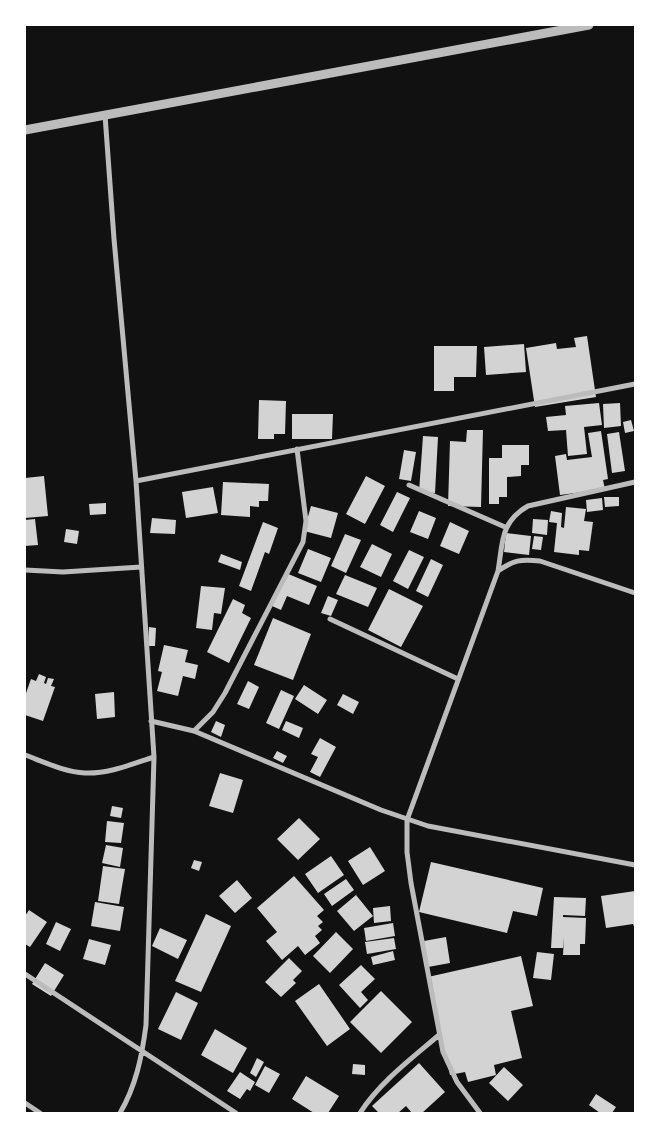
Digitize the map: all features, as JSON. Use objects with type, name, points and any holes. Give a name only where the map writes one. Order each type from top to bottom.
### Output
[{"type":"street","points":[[25,130],[589,25]]},
{"type":"street","points":[[105,115],[136,481],[154,756],[146,1025],[143,1052],[136,1078],[120,1113]]},
{"type":"street","points":[[136,481],[635,384]]},
{"type":"street","points":[[194,732],[213,712],[225,693],[303,542],[306,513],[297,449]]},
{"type":"street","points":[[480,1113],[457,1082],[443,1052],[411,883],[407,852],[407,820],[498,572],[505,527],[516,513],[528,506],[635,482]]},
{"type":"street","points":[[409,485],[505,527]]},
{"type":"street","points":[[498,572],[512,562],[540,561],[635,593]]},
{"type":"street","points":[[25,570],[63,572],[141,567]]},
{"type":"street","points":[[330,619],[458,678]]},
{"type":"street","points":[[151,721],[194,732],[407,820],[460,833],[635,865]]},
{"type":"street","points":[[25,755],[56,766],[85,773],[111,770],[154,756]]},
{"type":"street","points":[[25,974],[236,1113]]},
{"type":"street","points":[[360,1113],[368,1100],[392,1075],[439,1035]]},
{"type":"street","points":[[25,1103],[40,1113]]},
{"type":"building","points":[[587,336],[596,397],[535,407],[526,348],[556,343],[557,349],[576,347],[574,338]]},
{"type":"building","points":[[524,344],[526,372],[486,375],[484,347]]},
{"type":"building","points":[[434,346],[477,346],[476,377],[454,377],[454,391],[434,391]]},
{"type":"building","points":[[259,400],[286,401],[285,434],[274,434],[274,439],[258,439]]},
{"type":"building","points":[[599,403],[602,425],[584,427],[587,454],[568,456],[566,430],[548,431],[546,417],[566,415],[565,406]]},
{"type":"building","points":[[620,403],[621,426],[604,428],[603,404]]},
{"type":"building","points":[[292,414],[333,414],[332,439],[292,439]]},
{"type":"building","points":[[631,420],[634,431],[625,433],[623,422]]},
{"type":"building","points":[[467,430],[483,430],[481,507],[448,506],[450,441],[466,442]]},
{"type":"building","points":[[601,431],[608,479],[603,480],[605,489],[560,495],[555,456],[566,454],[567,460],[592,457],[588,433]]},
{"type":"building","points":[[619,432],[625,471],[612,473],[607,434]]},
{"type":"building","points":[[423,436],[438,437],[435,493],[419,492]]},
{"type":"building","points":[[502,445],[529,445],[529,465],[521,465],[521,476],[507,477],[507,497],[499,497],[499,504],[489,504],[489,458],[502,458]]},
{"type":"building","points":[[404,450],[416,452],[411,481],[399,479]]},
{"type":"building","points":[[44,476],[48,516],[25,518],[25,478]]},
{"type":"building","points":[[366,476],[385,486],[365,524],[346,514]]},
{"type":"building","points":[[223,482],[269,484],[268,501],[259,501],[259,507],[250,506],[250,517],[221,515]]},
{"type":"building","points":[[213,487],[218,513],[186,518],[182,492]]},
{"type":"building","points":[[397,492],[410,498],[393,532],[380,525]]},
{"type":"building","points":[[604,497],[619,497],[619,506],[605,507]]},
{"type":"building","points":[[602,498],[603,510],[587,512],[586,500]]},
{"type":"building","points":[[106,503],[106,514],[90,515],[89,504]]},
{"type":"building","points":[[311,506],[338,513],[331,538],[304,531]]},
{"type":"building","points":[[566,507],[586,509],[584,521],[593,522],[589,551],[579,550],[579,555],[554,552],[557,523],[549,522],[551,511],[562,513],[561,527],[564,528]]},
{"type":"building","points":[[419,511],[436,518],[428,539],[410,532]]},
{"type":"building","points":[[152,518],[176,520],[175,534],[150,533]]},
{"type":"building","points":[[35,519],[38,545],[25,546],[25,520]]},
{"type":"building","points":[[533,519],[548,520],[547,535],[532,533]]},
{"type":"building","points":[[263,522],[278,528],[269,554],[265,552],[251,591],[239,586]]},
{"type":"building","points":[[450,522],[469,531],[459,554],[440,546]]},
{"type":"building","points":[[66,529],[79,531],[77,544],[64,542]]},
{"type":"building","points":[[506,533],[531,536],[529,555],[504,552]]},
{"type":"building","points":[[345,534],[361,540],[346,573],[331,566]]},
{"type":"building","points":[[534,536],[543,537],[541,550],[532,549]]},
{"type":"building","points":[[372,544],[392,554],[381,577],[360,567]]},
{"type":"building","points":[[308,549],[331,558],[321,582],[298,573]]},
{"type":"building","points":[[409,550],[424,557],[408,589],[393,581]]},
{"type":"building","points":[[221,554],[242,562],[240,570],[218,562]]},
{"type":"building","points":[[431,559],[443,565],[428,597],[416,591]]},
{"type":"building","points":[[286,573],[317,586],[309,605],[287,596],[281,610],[272,606]]},
{"type":"building","points":[[345,575],[377,588],[368,607],[336,594]]},
{"type":"building","points":[[201,586],[225,588],[221,614],[214,613],[212,630],[196,628]]},
{"type":"building","points":[[389,589],[423,606],[401,647],[368,630]]},
{"type":"building","points":[[328,596],[338,600],[331,616],[321,613]]},
{"type":"building","points":[[233,599],[245,605],[242,613],[251,618],[229,663],[207,652]]},
{"type":"building","points":[[273,618],[311,634],[293,680],[254,665]]},
{"type":"building","points":[[149,627],[156,628],[155,646],[148,646]]},
{"type":"building","points":[[164,645],[188,650],[185,662],[198,665],[195,679],[183,676],[178,696],[157,691],[162,672],[158,671]]},
{"type":"building","points":[[39,674],[46,677],[44,683],[46,684],[48,678],[54,679],[51,686],[55,687],[43,721],[25,715],[25,696],[31,679],[36,681]]},
{"type":"building","points":[[248,681],[259,687],[249,709],[237,704]]},
{"type":"building","points":[[304,685],[327,700],[318,714],[295,699]]},
{"type":"building","points":[[281,690],[294,696],[279,729],[266,723]]},
{"type":"building","points":[[114,692],[115,717],[97,719],[95,694]]},
{"type":"building","points":[[343,694],[359,702],[353,714],[337,705]]},
{"type":"building","points":[[216,721],[225,725],[221,737],[211,732]]},
{"type":"building","points":[[286,721],[303,728],[299,738],[282,730]]},
{"type":"building","points":[[320,738],[336,747],[320,777],[310,772],[318,757],[311,754]]},
{"type":"building","points":[[277,751],[287,756],[283,763],[273,758]]},
{"type":"building","points":[[220,773],[243,780],[233,813],[209,806]]},
{"type":"building","points":[[112,806],[123,808],[121,818],[110,816]]},
{"type":"building","points":[[299,818],[320,839],[298,860],[277,839]]},
{"type":"building","points":[[107,821],[124,823],[121,843],[105,842]]},
{"type":"building","points":[[106,845],[123,848],[120,867],[102,863]]},
{"type":"building","points":[[370,847],[385,871],[363,885],[348,861]]},
{"type":"building","points":[[331,856],[344,875],[318,893],[305,874]]},
{"type":"building","points":[[194,860],[202,862],[199,871],[191,868]]},
{"type":"building","points":[[431,862],[543,888],[537,916],[513,911],[507,933],[419,912]]},
{"type":"building","points":[[103,866],[125,869],[119,904],[98,901]]},
{"type":"building","points":[[294,876],[324,910],[317,916],[323,922],[318,926],[322,930],[315,936],[320,943],[305,955],[298,946],[282,960],[266,941],[277,932],[257,908]]},
{"type":"building","points":[[346,879],[354,890],[332,906],[324,894]]},
{"type":"building","points":[[237,880],[252,898],[235,913],[219,896]]},
{"type":"building","points":[[635,891],[635,929],[633,924],[606,928],[601,896]]},
{"type":"building","points":[[356,895],[373,916],[354,931],[337,911]]},
{"type":"building","points":[[554,897],[586,898],[585,916],[563,915],[563,917],[586,918],[585,944],[580,944],[580,955],[563,955],[564,937],[563,948],[551,948]]},
{"type":"building","points":[[95,902],[124,907],[120,931],[91,926]]},
{"type":"building","points":[[390,906],[391,921],[374,923],[373,908]]},
{"type":"building","points":[[29,910],[47,922],[30,947],[25,944],[25,916]]},
{"type":"building","points":[[206,914],[231,926],[201,992],[175,981]]},
{"type":"building","points":[[56,922],[71,929],[60,951],[46,944]]},
{"type":"building","points":[[393,923],[395,936],[366,941],[364,928]]},
{"type":"building","points":[[160,928],[187,940],[178,959],[152,946]]},
{"type":"building","points":[[336,932],[353,949],[330,973],[313,956]]},
{"type":"building","points":[[446,937],[450,963],[428,967],[424,941]]},
{"type":"building","points":[[394,938],[396,949],[367,954],[365,942]]},
{"type":"building","points":[[89,939],[111,945],[105,965],[83,959]]},
{"type":"building","points":[[393,951],[395,960],[373,965],[371,957]]},
{"type":"building","points":[[537,952],[554,954],[551,980],[533,978]]},
{"type":"building","points":[[521,956],[533,1006],[511,1011],[522,1058],[494,1065],[496,1075],[468,1082],[465,1072],[450,1075],[428,977]]},
{"type":"building","points":[[289,958],[302,971],[293,980],[296,983],[281,997],[265,982]]},
{"type":"building","points":[[45,963],[64,975],[51,996],[32,984]]},
{"type":"building","points":[[361,965],[375,979],[361,992],[368,1000],[360,1008],[339,985]]},
{"type":"building","points":[[319,984],[350,1029],[327,1046],[295,1001]]},
{"type":"building","points":[[381,991],[412,1022],[381,1053],[350,1022]]},
{"type":"building","points":[[176,992],[198,1003],[181,1040],[158,1029]]},
{"type":"building","points":[[215,1029],[247,1048],[233,1073],[201,1055]]},
{"type":"building","points":[[257,1058],[264,1062],[256,1077],[250,1073]]},
{"type":"building","points":[[419,1063],[445,1092],[422,1113],[412,1113],[406,1106],[398,1113],[379,1113],[372,1106]]},
{"type":"building","points":[[353,1064],[365,1065],[365,1075],[352,1074]]},
{"type":"building","points":[[265,1066],[280,1074],[269,1093],[255,1085]]},
{"type":"building","points":[[504,1067],[523,1085],[508,1101],[489,1083]]},
{"type":"building","points":[[240,1072],[255,1082],[250,1091],[247,1089],[240,1099],[227,1091]]},
{"type":"building","points":[[306,1076],[339,1096],[328,1113],[314,1113],[292,1099]]},
{"type":"building","points":[[596,1094],[616,1107],[612,1113],[600,1113],[589,1105]]}]
